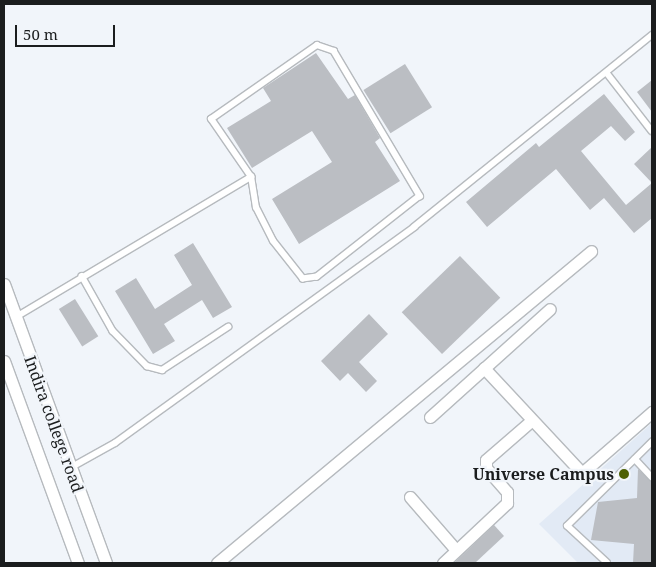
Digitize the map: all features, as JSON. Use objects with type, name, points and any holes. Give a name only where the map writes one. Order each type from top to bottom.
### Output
[{"type":"street","points":[[216,563],[591,251]]},
{"type":"street","name":"Indira college road","points":[[4,284],[106,563]]},
{"type":"street","points":[[430,417],[550,309]]},
{"type":"street","name":"Indira college road","points":[[4,361],[78,563]]},
{"type":"street","points":[[484,368],[573,468],[586,474],[652,412]]},
{"type":"street","points":[[443,563],[509,498],[486,468],[488,456],[531,421]]},
{"type":"street","points":[[410,497],[456,550]]},
{"type":"lane","points":[[70,468],[115,443],[414,227],[652,35]]},
{"type":"lane","points":[[317,45],[334,51],[420,196],[317,277],[303,279],[273,241],[256,208],[251,177],[211,119],[317,45]]},
{"type":"lane","points":[[607,73],[652,131]]},
{"type":"lane","points":[[15,318],[82,276],[251,177]]},
{"type":"lane","points":[[82,276],[113,331],[147,366],[162,370],[228,327]]},
{"type":"lane","points":[[607,563],[567,526],[652,442]]},
{"type":"lane","points":[[635,459],[652,477]]},
{"type":"shaded area","name":"Universe Campus","points":[[652,423],[652,563],[578,563],[539,524]]},
{"type":"building","points":[[316,53],[348,99],[355,95],[380,138],[375,142],[400,181],[299,244],[272,199],[332,162],[312,131],[252,168],[227,128],[271,101],[263,88]]},
{"type":"building","points":[[405,64],[432,107],[390,133],[363,90]]},
{"type":"building","points":[[652,80],[652,112],[637,92]]},
{"type":"building","points":[[604,94],[635,132],[625,141],[611,126],[581,151],[626,205],[652,183],[652,218],[634,233],[604,198],[590,210],[556,169],[487,227],[466,202],[536,143],[539,147]]},
{"type":"building","points":[[652,147],[652,183],[634,164]]},
{"type":"building","points":[[193,243],[232,307],[213,318],[202,300],[164,324],[175,341],[153,354],[115,291],[136,278],[155,309],[192,285],[174,255]]},
{"type":"building","points":[[460,256],[500,298],[442,354],[402,312]]},
{"type":"building","points":[[75,299],[98,336],[82,346],[59,309]]},
{"type":"building","points":[[369,314],[388,334],[359,362],[377,381],[366,392],[348,373],[340,381],[321,361]]},
{"type":"building","points":[[638,469],[652,482],[652,563],[633,563],[634,544],[591,540],[598,502],[637,498]]},
{"type":"building","points":[[494,525],[504,536],[475,563],[454,563]]},
{"type":"place","name":"Universe Campus","points":[[624,474]]}]
